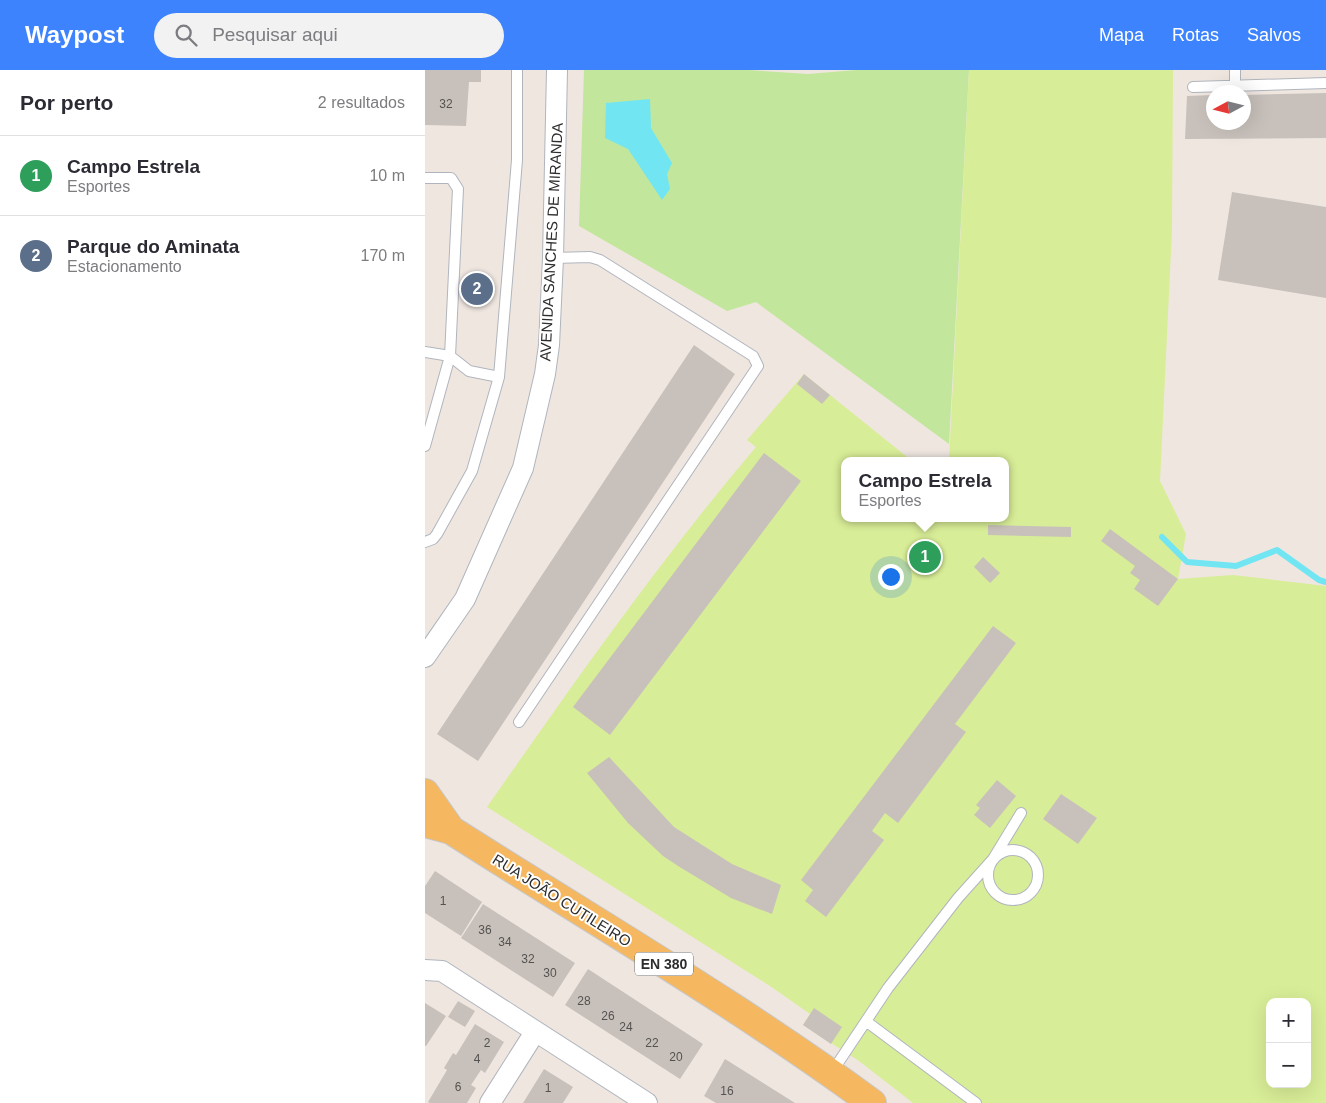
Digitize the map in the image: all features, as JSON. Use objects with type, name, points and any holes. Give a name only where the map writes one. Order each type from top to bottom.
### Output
[{"type":"main road","name":"RUA JOÃO CUTILEIRO","points":[[425,793],[451,830]]},
{"type":"main road","name":"RUA JOÃO CUTILEIRO","points":[[425,823],[451,830],[599,924],[740,1010],[872,1103]]},
{"type":"street","name":"AVENIDA SANCHES DE MIRANDA","points":[[425,657],[465,599],[523,468],[547,354],[553,258],[557,70]]},
{"type":"street","points":[[425,970],[442,971],[647,1103]]},
{"type":"street","points":[[490,1103],[535,1032]]},
{"type":"lane","points":[[425,542],[433,539],[437,534],[472,471],[499,377],[517,160],[517,70]]},
{"type":"lane","points":[[1235,70],[1235,85]]},
{"type":"lane","points":[[1251,85],[1326,83]]},
{"type":"lane","points":[[1193,87],[1206,87]]},
{"type":"lane","points":[[425,178],[451,178],[458,190],[450,356],[425,446]]},
{"type":"lane","points":[[519,722],[758,366],[753,356],[600,260],[590,257],[553,258]]},
{"type":"lane","points":[[425,352],[450,356],[469,371],[499,377]]},
{"type":"lane","points":[[832,1073],[894,980],[958,898],[993,859],[1021,813]]},
{"type":"lane","points":[[1015,849],[1030,856],[1038,870],[1036,887],[1024,898],[1007,900],[999,896],[993,891],[987,875],[993,859],[1006,850],[1015,849]]},
{"type":"lane","points":[[867,1022],[976,1103]]},
{"type":"green space","points":[[584,70],[749,70],[808,74],[856,70],[969,70],[949,444],[756,302],[727,311],[579,226]]},
{"type":"green space","points":[[969,70],[1173,70],[1172,230],[1160,481],[1186,534],[1178,579],[1233,575],[1326,586],[1326,1103],[913,1103],[859,1061],[803,1025],[810,1014],[770,986],[487,807],[584,669],[651,579],[756,447],[747,440],[804,374],[907,457],[841,457],[841,522],[1009,522],[1009,457],[949,457]]},
{"type":"water","points":[[650,99],[651,128],[672,163],[667,174],[670,189],[662,200],[628,149],[605,138],[606,103]]},
{"type":"building","points":[[425,70],[481,70],[481,82],[469,82],[466,126],[425,125]]},
{"type":"building","points":[[1326,93],[1326,138],[1185,139],[1187,96],[1206,95],[1206,130],[1251,130],[1251,95]]},
{"type":"building","points":[[1232,192],[1326,207],[1326,298],[1218,280]]},
{"type":"building","points":[[694,345],[735,374],[478,761],[437,734]]},
{"type":"building","points":[[804,374],[830,395],[822,404],[797,384]]},
{"type":"building","points":[[764,453],[801,481],[610,735],[573,707]]},
{"type":"building","points":[[988,525],[1071,527],[1071,537],[988,535]]},
{"type":"building","points":[[1110,529],[1178,579],[1158,606],[1134,589],[1140,580],[1130,573],[1135,566],[1101,541]]},
{"type":"building","points":[[983,557],[1000,573],[990,583],[974,567]]},
{"type":"building","points":[[993,626],[1016,643],[955,724],[966,732],[898,823],[885,813],[872,831],[884,840],[826,917],[805,901],[813,890],[801,880]]},
{"type":"building","points":[[609,757],[674,827],[732,864],[781,885],[772,914],[731,898],[678,866],[663,856],[628,823],[587,773]]},
{"type":"building","points":[[997,780],[1016,796],[990,828],[974,815],[980,808],[976,805]]},
{"type":"building","points":[[1061,794],[1097,818],[1078,844],[1043,819]]},
{"type":"building","points":[[435,871],[482,902],[461,936],[425,913],[425,886]]},
{"type":"building","points":[[483,904],[575,963],[553,997],[461,938]]},
{"type":"building","points":[[588,969],[703,1044],[680,1079],[565,1005]]},
{"type":"building","points":[[458,1001],[475,1011],[465,1027],[448,1017]]},
{"type":"building","points":[[425,1003],[446,1016],[426,1046],[425,1046]]},
{"type":"building","points":[[814,1008],[842,1027],[831,1044],[803,1025]]},
{"type":"building","points":[[475,1024],[504,1042],[485,1073],[481,1070],[471,1085],[476,1088],[467,1103],[428,1102],[447,1070],[444,1068],[453,1053],[456,1055]]},
{"type":"building","points":[[725,1059],[795,1103],[716,1103],[704,1096]]},
{"type":"building","points":[[544,1069],[573,1087],[563,1103],[523,1103]]},
{"type":"waterway","points":[[1162,537],[1187,562],[1236,566],[1277,550],[1319,580],[1326,582]]},
{"type":"place","name":"Parque do Aminata","points":[[477,289]]},
{"type":"place","name":"Campo Estrela","points":[[925,557]]}]
